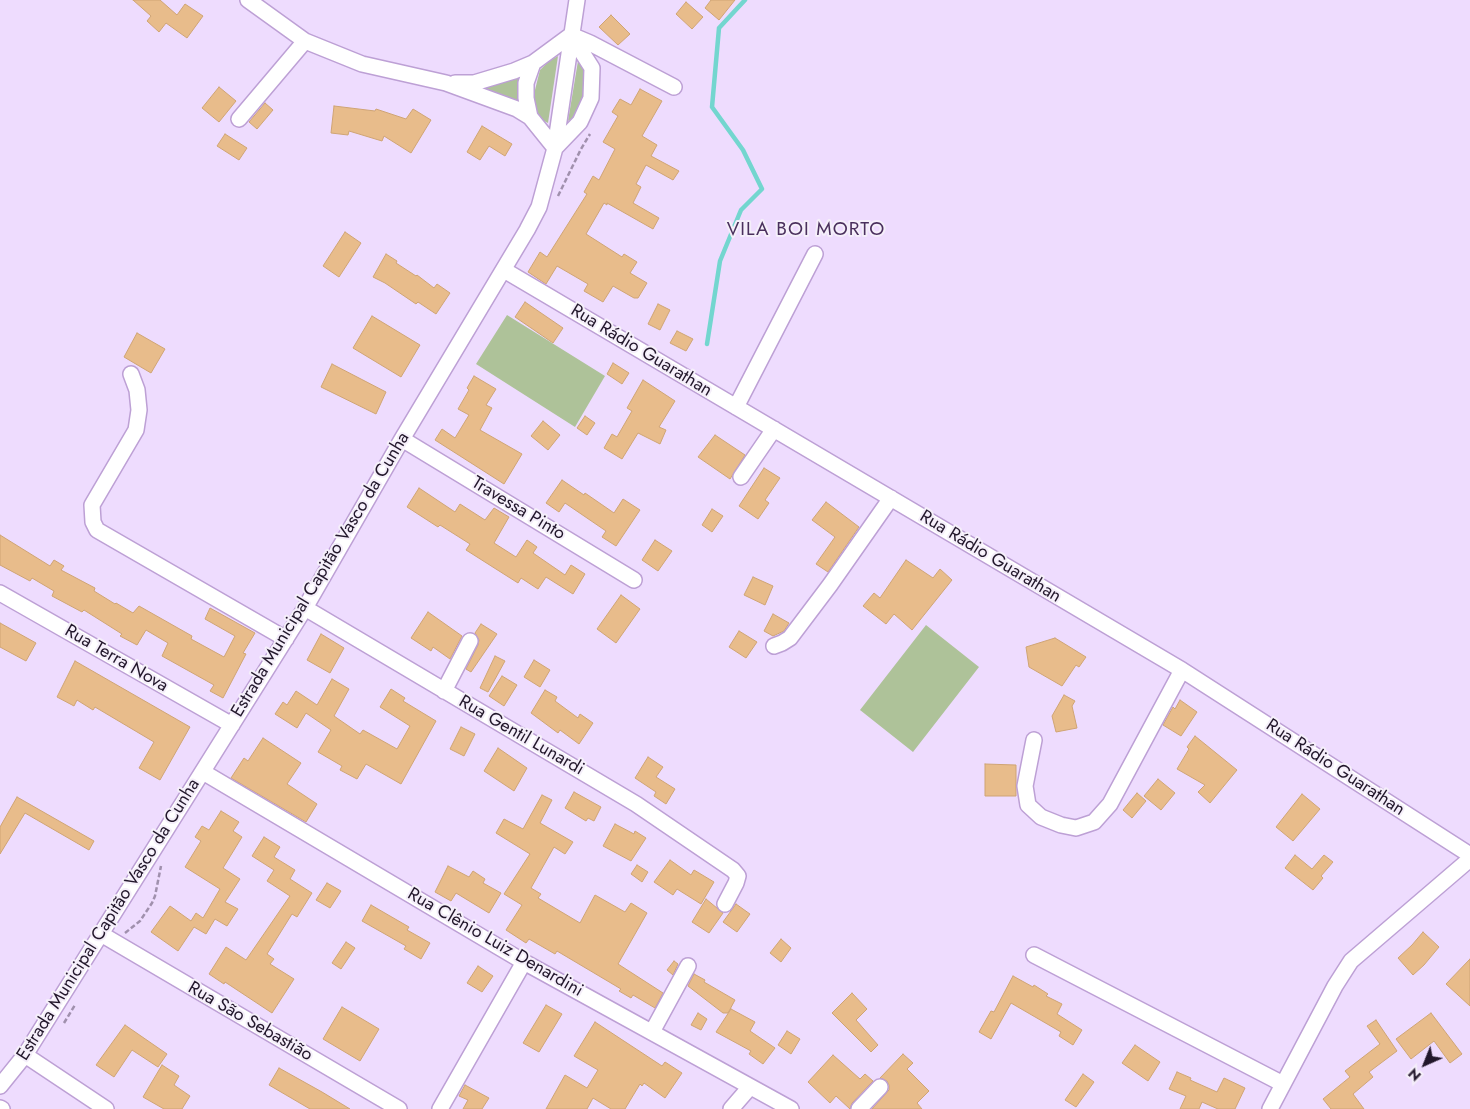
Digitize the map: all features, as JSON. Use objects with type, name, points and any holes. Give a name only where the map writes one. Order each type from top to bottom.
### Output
[{"type":"street","points":[[248,0],[304,40],[362,64],[446,84],[517,109],[530,117],[555,148],[580,122],[591,98],[592,68],[571,35]]},
{"type":"street","name":"Estrada Municipal Capitão Vasco da Cunha","points":[[0,1086],[25,1055],[286,639],[402,439],[527,230],[539,207],[555,148],[577,0]]},
{"type":"street","points":[[446,84],[474,82],[495,77],[533,63],[571,35]]},
{"type":"street","points":[[571,35],[674,87]]},
{"type":"street","points":[[239,118],[304,40]]},
{"type":"street","points":[[530,117],[526,98],[526,83],[533,63]]},
{"type":"street","points":[[736,407],[815,254]]},
{"type":"street","name":"Rua Rádio Guarathan","points":[[504,270],[1182,670],[1470,855]]},
{"type":"street","points":[[132,374],[137,390],[139,410],[136,430],[92,505],[93,522],[97,530],[286,639]]},
{"type":"street","points":[[740,477],[774,429]]},
{"type":"street","name":"Travessa Pinto","points":[[402,439],[634,580]]},
{"type":"street","points":[[774,646],[782,644],[790,638],[891,498]]},
{"type":"street","name":"Rua Terra Nova","points":[[0,593],[232,726]]},
{"type":"street","name":"Rua Gentil Lunardi","points":[[305,608],[636,804],[733,870],[738,876],[725,904]]},
{"type":"street","points":[[444,691],[470,641]]},
{"type":"street","points":[[1034,740],[1025,786],[1028,805],[1041,817],[1061,825],[1076,828],[1094,822],[1110,804],[1182,670]]},
{"type":"street","name":"Rua Clênio Luiz Denardini","points":[[203,772],[524,962],[750,1087],[774,1105],[791,1109]]},
{"type":"street","points":[[1270,1109],[1335,986],[1351,961],[1470,860]]},
{"type":"street","name":"Rua São Sebastião","points":[[101,934],[398,1109]]},
{"type":"street","points":[[1034,954],[1284,1084]]},
{"type":"street","points":[[440,1109],[524,962]]},
{"type":"street","points":[[652,1032],[688,966]]},
{"type":"street","points":[[25,1055],[106,1109]]},
{"type":"street","points":[[731,1109],[750,1087]]},
{"type":"street","points":[[859,1109],[880,1087]]},
{"type":"green space","points":[[558,56],[548,123],[542,120],[536,112],[534,94],[540,70],[549,61]]},
{"type":"green space","points":[[578,61],[584,64],[587,73],[585,96],[576,116],[568,121]]},
{"type":"green space","points":[[524,75],[522,105],[474,88]]},
{"type":"green space","points":[[507,315],[605,376],[575,427],[476,364]]},
{"type":"green space","points":[[926,625],[979,667],[913,752],[860,710]]},
{"type":"building","points":[[133,0],[160,0],[177,15],[185,4],[203,16],[187,38],[166,23],[159,32],[147,21],[151,16]]},
{"type":"building","points":[[711,0],[735,0],[719,20],[705,8]]},
{"type":"building","points":[[686,2],[703,17],[692,29],[676,14]]},
{"type":"building","points":[[611,15],[630,34],[618,45],[599,27]]},
{"type":"building","points":[[219,87],[236,101],[219,122],[202,108]]},
{"type":"building","points":[[640,89],[662,101],[642,136],[657,145],[651,156],[679,171],[673,180],[646,165],[636,184],[641,187],[633,203],[659,218],[653,229],[604,203],[586,234],[622,257],[624,254],[637,262],[630,273],[647,283],[638,298],[634,298],[613,286],[603,302],[584,291],[588,284],[557,266],[546,284],[528,272],[540,252],[547,257],[587,194],[584,192],[593,176],[599,180],[615,149],[603,142],[618,116],[612,112],[620,99],[631,105]]},
{"type":"building","points":[[265,103],[273,110],[257,129],[249,122]]},
{"type":"building","points":[[334,106],[375,111],[376,109],[406,119],[413,109],[431,120],[411,153],[384,136],[382,141],[349,131],[348,135],[331,133]]},
{"type":"building","points":[[482,126],[512,144],[505,156],[489,146],[480,160],[467,152]]},
{"type":"building","points":[[225,134],[247,148],[239,160],[217,146]]},
{"type":"building","points":[[345,232],[361,243],[339,277],[323,266]]},
{"type":"building","points":[[386,254],[397,261],[396,263],[417,275],[434,288],[437,284],[450,293],[436,314],[418,302],[416,304],[373,277]]},
{"type":"building","points":[[525,302],[563,328],[553,343],[515,317]]},
{"type":"building","points":[[658,304],[670,310],[660,330],[648,324]]},
{"type":"building","points":[[372,316],[420,345],[401,377],[353,348]]},
{"type":"building","points":[[677,331],[693,339],[686,351],[670,343]]},
{"type":"building","points":[[137,333],[165,349],[151,373],[124,357]]},
{"type":"building","points":[[613,363],[629,373],[622,384],[607,374]]},
{"type":"building","points":[[332,364],[386,392],[376,414],[321,387]]},
{"type":"building","points":[[474,376],[496,389],[486,405],[492,408],[480,430],[522,454],[504,484],[435,440],[442,429],[455,438],[469,415],[458,409],[469,390],[467,388]]},
{"type":"building","points":[[643,380],[675,401],[659,427],[666,430],[660,444],[638,433],[622,459],[604,448],[612,434],[617,437],[632,411],[627,408]]},
{"type":"building","points":[[585,416],[595,423],[587,435],[577,428]]},
{"type":"building","points":[[543,421],[560,435],[548,450],[531,436]]},
{"type":"building","points":[[715,435],[745,455],[730,479],[698,457]]},
{"type":"building","points":[[764,468],[780,478],[765,500],[769,503],[758,519],[739,506]]},
{"type":"building","points":[[562,480],[614,513],[623,499],[640,510],[616,546],[602,537],[606,531],[565,503],[559,512],[546,503]]},
{"type":"building","points":[[419,488],[455,512],[460,504],[485,520],[494,508],[509,517],[494,543],[516,557],[527,540],[537,547],[533,553],[565,575],[571,565],[585,574],[573,594],[546,577],[538,589],[521,578],[518,583],[466,550],[470,544],[440,525],[438,527],[407,507]]},
{"type":"building","points":[[826,502],[859,527],[828,572],[816,564],[835,537],[812,520]]},
{"type":"building","points":[[712,509],[723,516],[712,532],[702,525]]},
{"type":"building","points":[[0,535],[50,566],[54,560],[64,566],[61,570],[95,588],[94,591],[115,604],[133,613],[139,606],[192,636],[191,639],[224,657],[235,636],[205,619],[210,608],[255,633],[243,653],[246,654],[223,698],[210,691],[214,685],[162,656],[168,643],[146,630],[137,645],[120,636],[122,634],[84,610],[82,612],[52,596],[54,591],[32,578],[30,581],[0,565]]},
{"type":"building","points":[[655,540],[672,551],[658,571],[642,560]]},
{"type":"building","points":[[906,560],[933,578],[940,569],[952,580],[912,630],[894,614],[886,624],[863,606],[874,593],[880,598]]},
{"type":"building","points":[[753,577],[773,586],[765,605],[744,595]]},
{"type":"building","points":[[621,595],[640,609],[616,643],[597,629]]},
{"type":"building","points":[[428,612],[462,636],[450,659],[433,647],[431,651],[411,638]]},
{"type":"building","points":[[773,614],[789,623],[784,631],[773,636],[764,631]]},
{"type":"building","points":[[0,623],[36,643],[26,661],[0,647]]},
{"type":"building","points":[[481,624],[497,634],[471,672],[466,669],[478,645],[479,640],[475,633]]},
{"type":"building","points":[[739,631],[757,642],[746,658],[729,647]]},
{"type":"building","points":[[321,634],[344,648],[330,673],[307,660]]},
{"type":"building","points":[[1055,638],[1086,657],[1079,667],[1076,665],[1062,686],[1029,667],[1026,647]]},
{"type":"building","points":[[495,656],[505,661],[488,692],[480,688]]},
{"type":"building","points":[[534,660],[550,670],[540,687],[524,677]]},
{"type":"building","points":[[75,661],[190,727],[160,780],[139,768],[154,742],[95,707],[93,710],[77,700],[74,706],[57,697]]},
{"type":"building","points":[[502,676],[517,685],[504,706],[489,696]]},
{"type":"building","points":[[332,679],[349,689],[334,716],[360,734],[363,730],[397,749],[410,726],[380,707],[391,689],[405,698],[403,701],[436,721],[401,784],[366,764],[357,779],[340,770],[342,766],[318,752],[331,730],[306,713],[297,728],[275,714],[283,702],[287,705],[296,691],[317,705]]},
{"type":"building","points":[[545,690],[557,697],[555,701],[578,718],[580,714],[593,723],[579,744],[560,730],[558,733],[531,713]]},
{"type":"building","points":[[1064,695],[1075,701],[1072,706],[1077,728],[1056,732],[1052,716]]},
{"type":"building","points":[[1180,700],[1197,712],[1181,736],[1163,725],[1173,707],[1175,709]]},
{"type":"building","points":[[461,727],[475,734],[464,756],[450,749]]},
{"type":"building","points":[[1195,736],[1237,770],[1210,803],[1198,792],[1205,785],[1177,769],[1189,749],[1187,747]]},
{"type":"building","points":[[263,738],[301,763],[287,784],[317,804],[306,822],[231,778],[244,758],[248,761]]},
{"type":"building","points":[[498,748],[527,768],[514,791],[484,771]]},
{"type":"building","points":[[648,757],[663,767],[656,777],[675,789],[666,804],[654,796],[656,792],[635,778]]},
{"type":"building","points":[[985,764],[1016,765],[1016,796],[985,796]]},
{"type":"building","points":[[1158,779],[1175,793],[1161,810],[1144,796]]},
{"type":"building","points":[[574,792],[601,807],[594,821],[588,818],[586,821],[565,808]]},
{"type":"building","points":[[1137,793],[1146,801],[1132,818],[1123,810]]},
{"type":"building","points":[[1302,794],[1320,809],[1293,841],[1276,827]]},
{"type":"building","points":[[542,795],[552,800],[540,823],[573,842],[565,854],[554,847],[531,888],[541,894],[538,898],[580,923],[595,895],[625,912],[631,903],[647,913],[618,964],[663,993],[655,1008],[633,995],[631,998],[619,991],[621,989],[557,951],[555,954],[529,939],[526,943],[506,930],[522,905],[504,894],[530,854],[496,833],[504,819],[523,829]]},
{"type":"building","points":[[17,797],[94,841],[89,850],[25,813],[0,854],[0,827]]},
{"type":"building","points":[[221,811],[239,822],[233,831],[242,837],[223,868],[240,879],[225,902],[238,909],[227,926],[215,919],[206,934],[194,927],[178,951],[151,932],[170,906],[191,921],[196,913],[203,918],[220,889],[185,867],[201,841],[195,837],[202,826],[209,830]]},
{"type":"building","points":[[615,824],[634,834],[635,831],[646,838],[631,861],[603,846]]},
{"type":"building","points":[[264,837],[280,847],[274,857],[295,870],[290,879],[312,893],[297,917],[292,914],[267,954],[274,959],[270,964],[294,979],[272,1013],[225,982],[224,984],[209,974],[226,947],[246,960],[290,896],[267,881],[274,870],[252,856]]},
{"type":"building","points":[[1295,855],[1312,869],[1324,855],[1333,862],[1321,876],[1323,878],[1313,890],[1285,868]]},
{"type":"building","points":[[670,860],[691,875],[694,870],[714,882],[701,904],[677,889],[673,895],[654,882]]},
{"type":"building","points":[[637,865],[648,872],[642,882],[631,874]]},
{"type":"building","points":[[448,866],[469,877],[473,871],[485,879],[483,883],[501,893],[489,913],[456,893],[451,901],[435,892]]},
{"type":"building","points":[[327,883],[341,891],[330,908],[316,900]]},
{"type":"building","points":[[706,899],[723,913],[709,933],[692,922]]},
{"type":"building","points":[[736,904],[750,914],[737,932],[723,922]]},
{"type":"building","points":[[371,905],[409,927],[407,930],[430,943],[421,959],[404,949],[406,946],[362,921]]},
{"type":"building","points":[[1423,932],[1439,947],[1413,975],[1398,958]]},
{"type":"building","points":[[781,939],[791,948],[781,962],[770,953]]},
{"type":"building","points":[[346,942],[355,948],[341,969],[332,963]]},
{"type":"building","points":[[1470,959],[1470,1006],[1446,984]]},
{"type":"building","points":[[674,961],[678,964],[673,975],[667,970]]},
{"type":"building","points":[[478,966],[493,976],[482,992],[467,983]]},
{"type":"building","points":[[694,974],[735,1000],[728,1013],[723,1013],[688,986]]},
{"type":"building","points":[[1013,976],[1033,987],[1034,985],[1048,994],[1046,996],[1062,1004],[1057,1014],[1082,1030],[1073,1045],[1059,1036],[1061,1032],[1011,1003],[991,1039],[979,1032],[991,1011],[994,1012]]},
{"type":"building","points":[[852,993],[867,1009],[856,1020],[878,1045],[871,1052],[832,1013]]},
{"type":"building","points":[[546,1005],[562,1014],[539,1052],[523,1043]]},
{"type":"building","points":[[342,1007],[379,1029],[360,1061],[323,1039]]},
{"type":"building","points":[[731,1009],[755,1022],[750,1031],[775,1048],[763,1064],[749,1054],[751,1051],[716,1032]]},
{"type":"building","points":[[698,1013],[707,1019],[701,1030],[691,1025]]},
{"type":"building","points":[[1431,1013],[1462,1054],[1450,1063],[1434,1041],[1411,1059],[1396,1039]]},
{"type":"building","points":[[1376,1020],[1397,1051],[1369,1072],[1373,1077],[1353,1094],[1364,1109],[1331,1109],[1323,1099],[1350,1077],[1345,1071],[1380,1044],[1367,1026]]},
{"type":"building","points":[[595,1022],[662,1066],[665,1062],[682,1073],[665,1098],[644,1083],[642,1086],[640,1084],[625,1109],[611,1109],[593,1098],[587,1109],[546,1109],[565,1075],[587,1088],[598,1070],[574,1056]]},
{"type":"building","points":[[125,1025],[167,1054],[158,1067],[132,1050],[114,1077],[96,1065]]},
{"type":"building","points":[[787,1031],[800,1039],[791,1054],[778,1045]]},
{"type":"building","points":[[1135,1045],[1160,1062],[1148,1081],[1122,1063]]},
{"type":"building","points":[[903,1054],[913,1063],[907,1069],[929,1091],[917,1103],[922,1109],[872,1109],[889,1090],[887,1081],[880,1078]]},
{"type":"building","points":[[833,1055],[860,1079],[865,1074],[873,1081],[852,1103],[850,1109],[836,1096],[830,1103],[808,1082]]},
{"type":"building","points":[[162,1065],[179,1076],[174,1085],[190,1096],[182,1109],[164,1109],[143,1097]]},
{"type":"building","points":[[279,1068],[350,1109],[310,1109],[269,1085]]},
{"type":"building","points":[[1177,1072],[1217,1092],[1224,1078],[1245,1088],[1235,1109],[1218,1109],[1202,1102],[1199,1109],[1180,1109],[1186,1096],[1169,1089]]},
{"type":"building","points":[[1083,1074],[1094,1082],[1076,1107],[1065,1100]]},
{"type":"building","points":[[465,1085],[489,1098],[482,1109],[463,1109],[468,1100],[459,1096]]},
{"type":"waterway","points":[[707,344],[720,261],[741,210],[762,189],[743,150],[712,107],[719,28],[745,0]]},
{"type":"district","name":"VILA BOI MORTO","points":[[806,230]]}]
